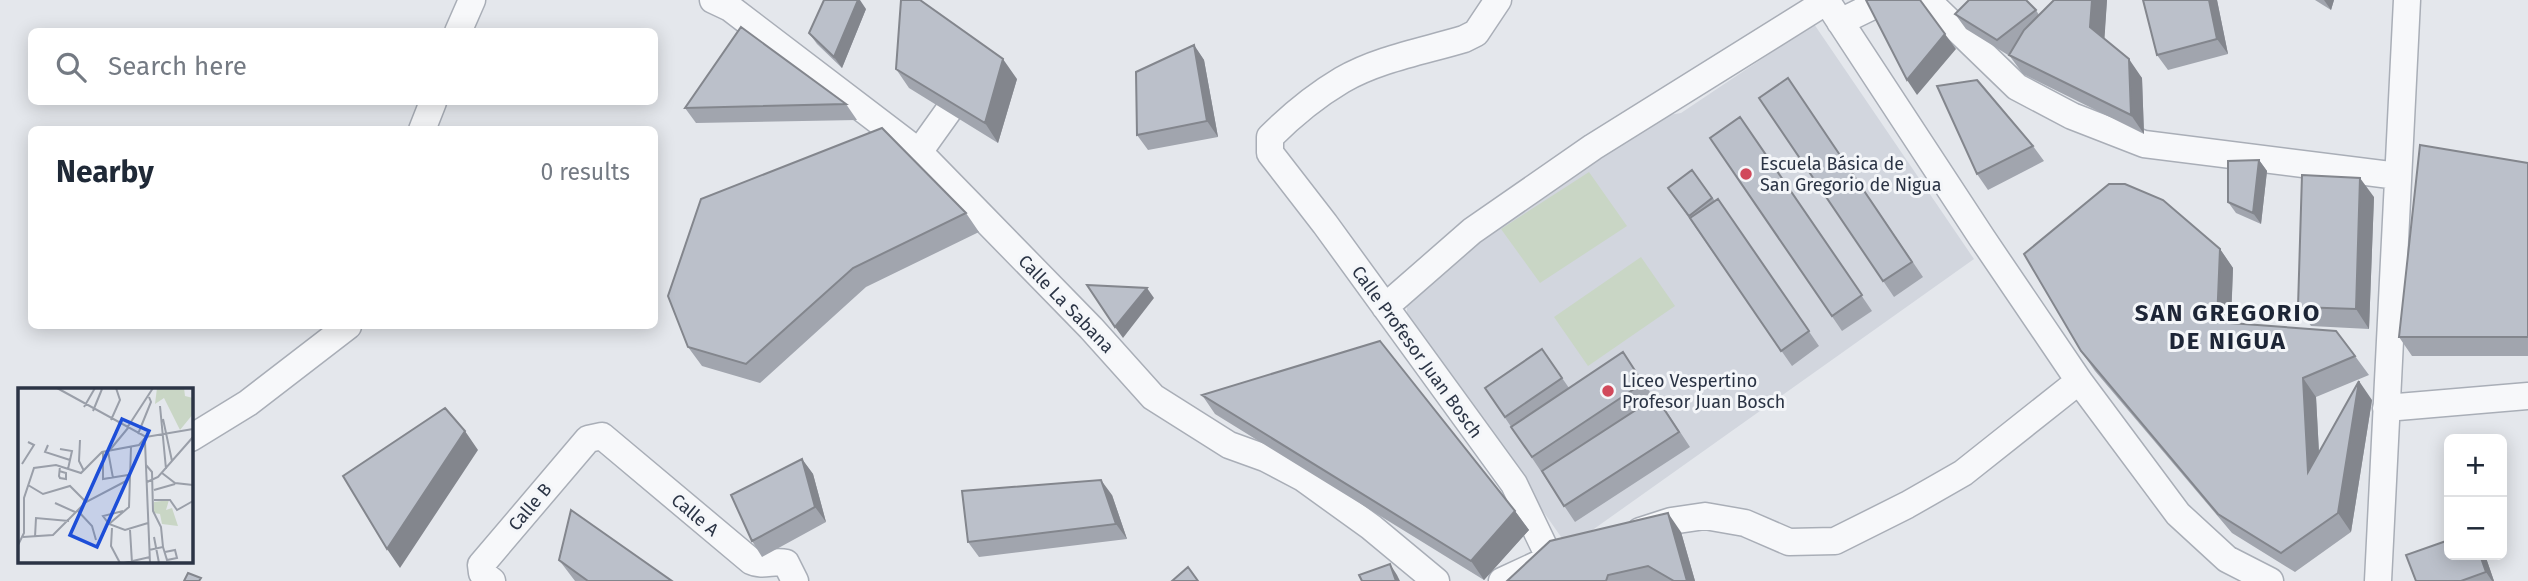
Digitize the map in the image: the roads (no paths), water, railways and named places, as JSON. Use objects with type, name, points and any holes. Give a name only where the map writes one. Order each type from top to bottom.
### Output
[{"type":"street","points":[[460,28],[472,0]]},
{"type":"street","name":"Calle Profesor Juan Bosch","points":[[1498,0],[1476,33],[1344,79],[1308,102],[1270,137],[1270,153],[1514,484],[1562,555],[1502,581]]},
{"type":"street","points":[[1385,307],[1472,231],[1593,146],[1831,8],[1885,0]]},
{"type":"street","points":[[1927,0],[2017,86],[2072,116],[2144,144],[2408,163]]},
{"type":"street","points":[[2377,581],[2386,408],[2408,163],[2407,0]]},
{"type":"street","name":"Calle La Sabana","points":[[726,3],[919,152],[1091,328],[1153,397],[1228,445],[1265,458],[1303,478],[1371,527],[1436,581]]},
{"type":"street","points":[[1831,8],[1982,238],[2080,381],[2178,514],[2227,559],[2270,581]]},
{"type":"street","points":[[919,152],[981,65]]},
{"type":"street","points":[[424,126],[432,105]]},
{"type":"street","points":[[927,198],[950,185]]},
{"type":"street","points":[[192,437],[248,404],[344,329]]},
{"type":"street","points":[[1611,540],[1671,521],[1705,516],[1745,523],[1789,542],[1835,541],[1963,473],[2080,381]]},
{"type":"street","points":[[2386,408],[2528,396]]},
{"type":"street","name":"Calle B","points":[[492,581],[482,573],[481,565],[588,439],[594,436]]},
{"type":"street","name":"Calle A","points":[[594,436],[601,436],[751,561],[758,565],[780,562],[786,564],[795,581]]},
{"type":"place","name":"Escuela Básica de San Gregorio de Nigua","points":[[1746,174]]},
{"type":"place","name":"Liceo Vespertino Profesor Juan Bosch","points":[[1608,391]]},
{"type":"district","name":"SAN GREGORIO DE NIGUA","points":[[2228,327]]}]
